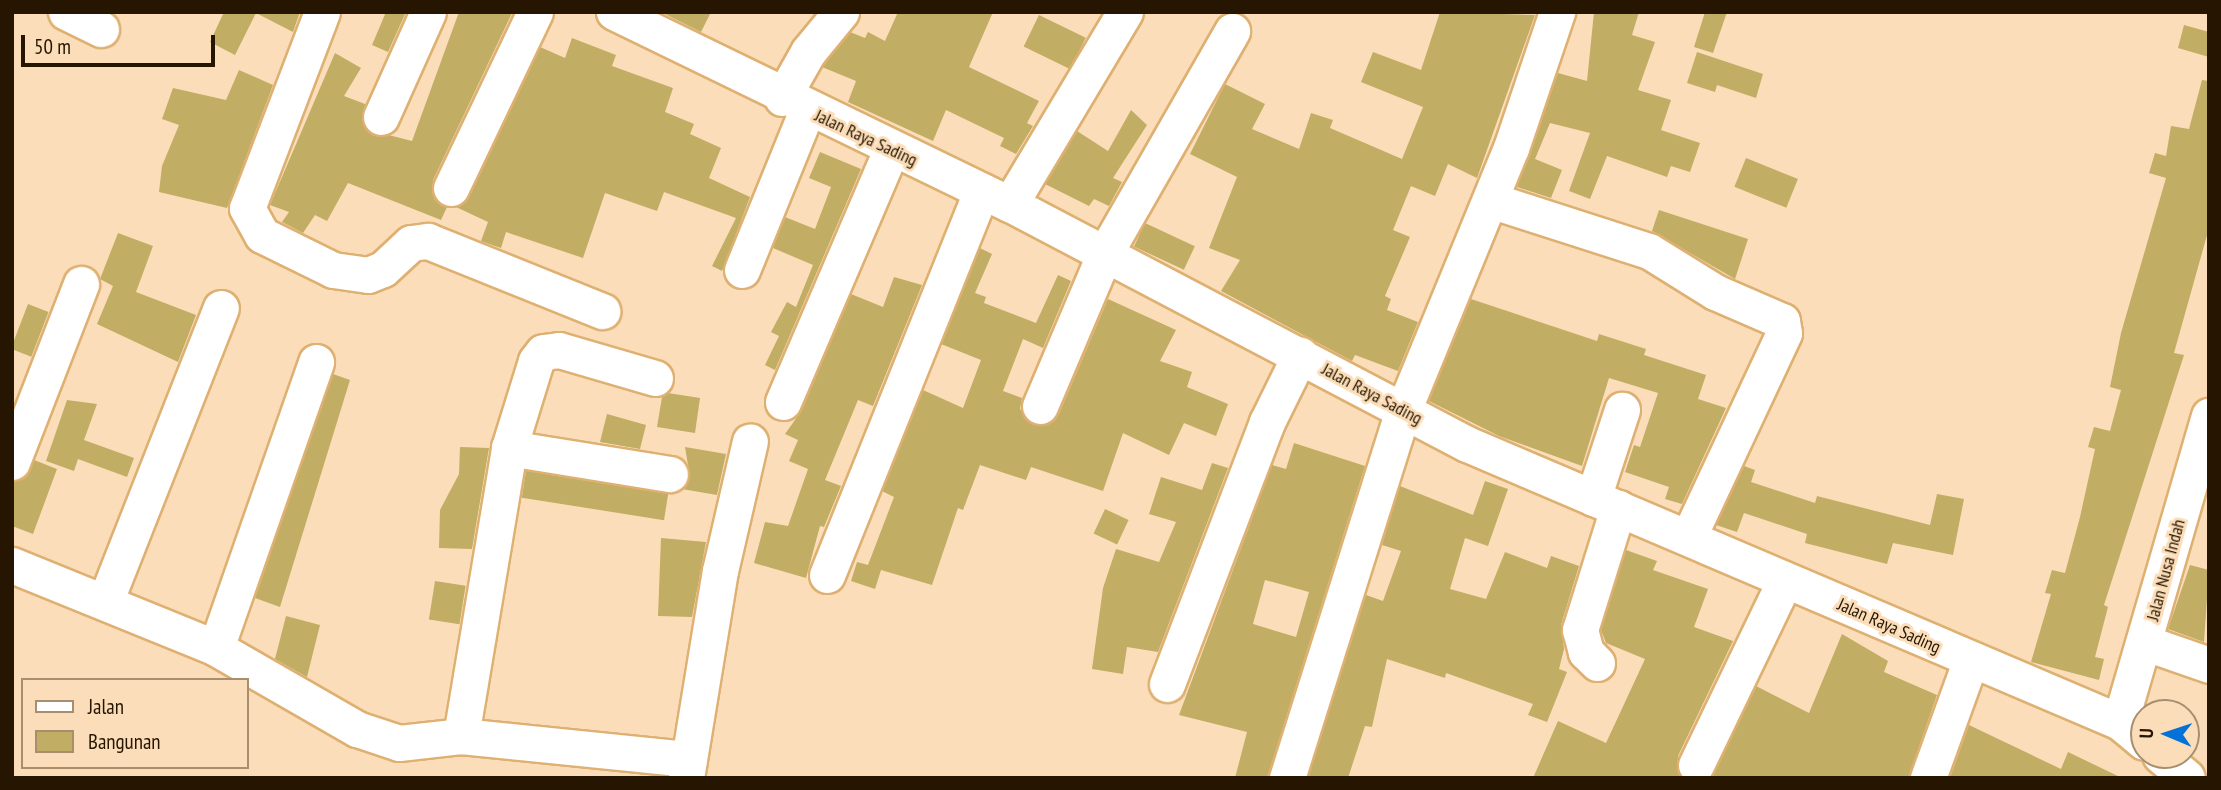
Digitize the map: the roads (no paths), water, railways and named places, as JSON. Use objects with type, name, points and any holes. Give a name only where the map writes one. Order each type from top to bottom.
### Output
[{"type":"street","points":[[66,12],[101,29]]},
{"type":"street","points":[[322,12],[247,208],[262,235],[333,270],[368,275],[383,269],[411,243],[428,241],[601,311]]},
{"type":"street","points":[[381,117],[428,12]]},
{"type":"street","points":[[451,188],[535,12]]},
{"type":"street","name":"Jalan Raya Sading","points":[[614,12],[794,104],[1105,253],[1403,411],[1605,503],[1689,536],[2130,731]]},
{"type":"street","points":[[742,270],[808,52],[841,12]]},
{"type":"street","points":[[827,575],[995,198],[1125,12]]},
{"type":"street","points":[[1287,778],[1403,411],[1490,200],[1557,12]]},
{"type":"street","points":[[1040,406],[1105,253],[1232,31]]},
{"type":"street","points":[[783,402],[891,150]]},
{"type":"street","points":[[1490,200],[1649,251],[1715,292],[1782,321],[1784,333],[1689,536]]},
{"type":"street","points":[[12,462],[81,285]]},
{"type":"street","points":[[105,602],[221,308]]},
{"type":"street","points":[[461,736],[509,448],[543,352],[559,350],[655,378]]},
{"type":"street","points":[[1167,684],[1268,422],[1300,355]]},
{"type":"street","points":[[216,648],[316,362]]},
{"type":"street","points":[[1597,663],[1586,652],[1580,631],[1622,410]]},
{"type":"street","name":"Jalan Nusa Indah","points":[[2137,699],[2146,643],[2209,416]]},
{"type":"street","points":[[12,565],[216,648],[358,729],[399,743],[461,736],[688,768],[728,530],[751,441]]},
{"type":"street","points":[[509,448],[670,474]]},
{"type":"street","points":[[1696,765],[1785,580]]},
{"type":"street","points":[[2146,643],[2209,665]]},
{"type":"street","points":[[1928,778],[1970,662]]}]
